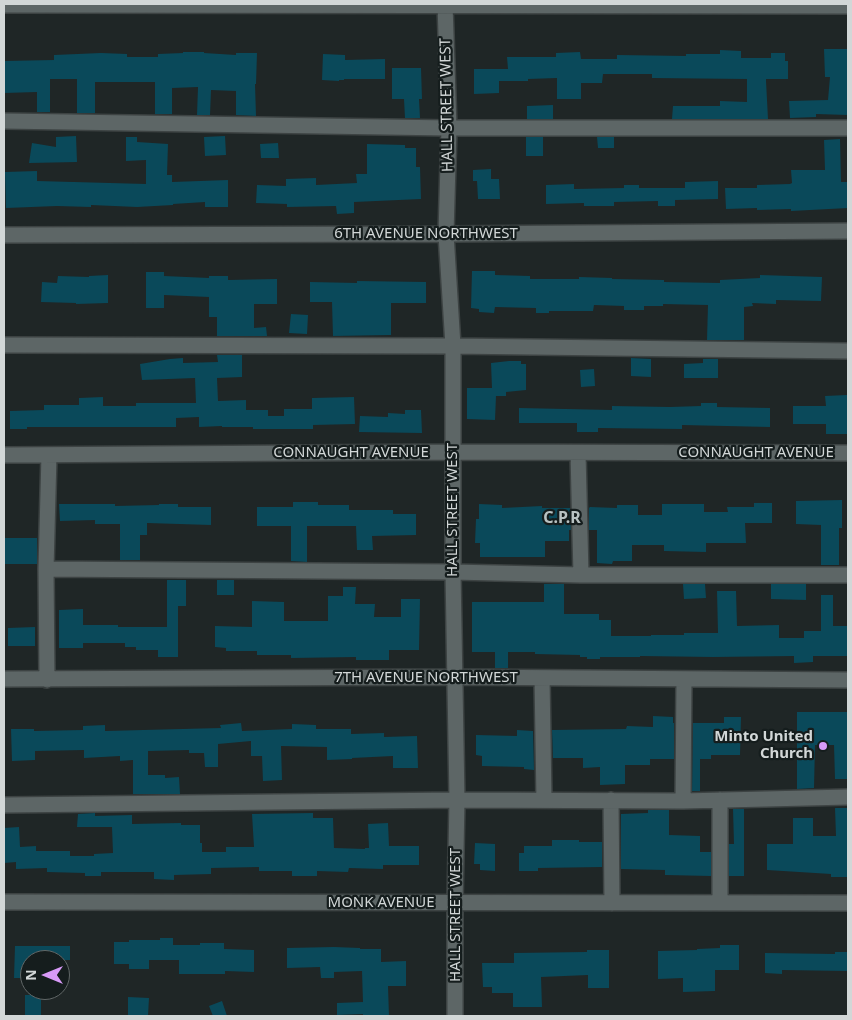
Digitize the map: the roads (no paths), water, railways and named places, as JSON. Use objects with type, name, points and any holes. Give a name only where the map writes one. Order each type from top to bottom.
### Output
[{"type":"street","points":[[4,5],[445,4],[848,6]]},
{"type":"street","name":"HALL STREET WEST","points":[[445,4],[449,128],[446,234],[453,346],[453,572],[457,800],[455,1016]]},
{"type":"street","points":[[4,120],[449,128],[848,128]]},
{"type":"street","name":"6TH AVENUE NORTHWEST","points":[[4,235],[848,231]]},
{"type":"street","points":[[4,345],[453,346],[848,351]]},
{"type":"street","name":"CONNAUGHT AVENUE","points":[[4,456],[453,452],[848,453]]},
{"type":"street","points":[[578,453],[581,575]]},
{"type":"street","points":[[47,680],[46,569],[49,455]]},
{"type":"street","points":[[46,569],[453,572],[581,575],[848,575]]},
{"type":"street","name":"7TH AVENUE NORTHWEST","points":[[4,680],[455,677],[848,680]]},
{"type":"street","points":[[542,678],[544,800]]},
{"type":"street","points":[[683,801],[684,679]]},
{"type":"street","points":[[4,805],[457,800],[683,801],[848,797]]},
{"type":"street","points":[[612,800],[612,903]]},
{"type":"street","points":[[720,800],[720,903]]},
{"type":"street","name":"MONK AVENUE","points":[[4,902],[848,903]]},
{"type":"place","name":"Minto United Church","points":[[823,746]]},
{"type":"district","name":"C.P.R","points":[[562,518]]}]
